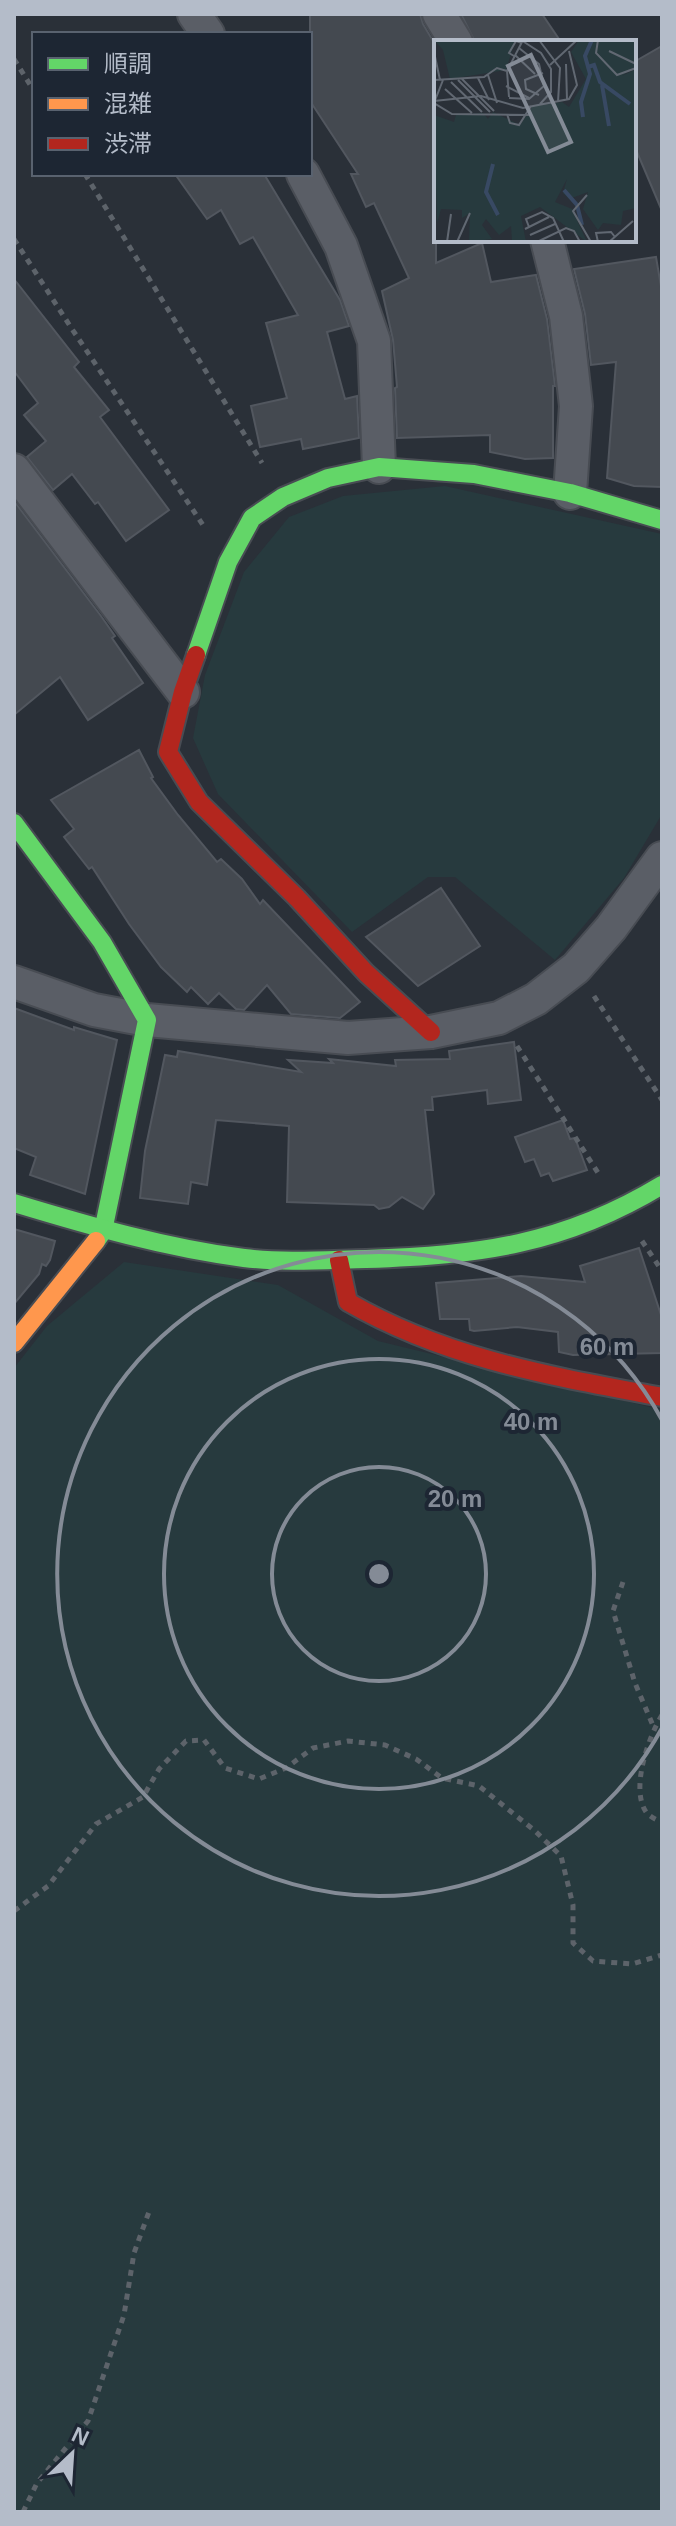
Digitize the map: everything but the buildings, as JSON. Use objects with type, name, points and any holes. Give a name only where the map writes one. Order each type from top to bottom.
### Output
[{"type":"street","points":[[194,14],[207,32]]},
{"type":"street","points":[[439,14],[455,40]]},
{"type":"street","points":[[304,176],[341,246],[374,341],[379,467]]},
{"type":"street","points":[[548,242],[566,316],[576,406],[570,493]]},
{"type":"street","points":[[431,1032],[366,973],[297,898],[199,802],[168,752],[183,692],[228,562],[252,518],[283,497],[328,478],[379,467],[474,474],[570,493],[662,520]]},
{"type":"street","points":[[14,470],[183,692]]},
{"type":"street","points":[[14,823],[102,942],[147,1020],[103,1231],[14,1343]]},
{"type":"street","points":[[14,982],[94,1010],[147,1020],[348,1038],[431,1032],[499,1018],[536,999],[576,968],[644,887],[662,858]]},
{"type":"street","points":[[14,1203],[103,1231],[179,1247],[248,1259],[339,1260],[440,1257],[510,1248],[569,1231],[621,1210],[662,1185]]},
{"type":"street","points":[[339,1260],[348,1302],[376,1321],[419,1339],[506,1365],[662,1397]]},
{"type":"path","points":[[14,59],[32,88]]},
{"type":"path","points":[[86,176],[283,497]]},
{"type":"path","points":[[14,239],[228,562]]},
{"type":"path","points":[[576,968],[662,1100]]},
{"type":"path","points":[[499,1018],[662,1271]]},
{"type":"path","points":[[623,1582],[613,1611],[635,1683],[654,1728]]},
{"type":"path","points":[[662,1715],[644,1751],[642,1801],[646,1812],[662,1822]]},
{"type":"path","points":[[14,1911],[48,1886],[96,1824],[143,1797],[159,1769],[186,1741],[204,1740],[225,1768],[259,1779],[286,1768],[313,1748],[348,1741],[385,1745],[416,1759],[442,1778],[479,1786],[534,1830],[561,1856],[573,1905],[573,1943],[593,1961],[632,1964],[662,1955]]},
{"type":"path","points":[[23,2512],[37,2483],[88,2421],[124,2315],[134,2253],[150,2209]]},
{"type":"green space","points":[[445,486],[662,534],[662,814],[624,878],[555,960],[455,877],[428,877],[352,932],[218,794],[193,738],[205,675],[244,572],[289,517],[343,496]]},
{"type":"green space","points":[[124,1262],[278,1285],[378,1341],[662,1410],[662,2512],[14,2512],[14,1368],[47,1326]]},
{"type":"traffic: fast","points":[[196,655],[228,562],[252,518],[283,497],[328,478],[379,467],[474,474],[570,493],[662,520]]},
{"type":"traffic: fast","points":[[14,823],[102,942],[147,1020],[103,1231],[96,1241]]},
{"type":"traffic: fast","points":[[14,1203],[157,1242],[215,1254],[289,1261],[446,1254],[519,1243],[590,1221],[662,1185]]},
{"type":"traffic: slow","points":[[14,1343],[96,1241]]},
{"type":"traffic: jam","points":[[196,655],[168,752],[199,802],[297,898],[366,973],[431,1032]]},
{"type":"traffic: jam","points":[[339,1260],[348,1302],[385,1322],[500,1363],[662,1397]]}]
